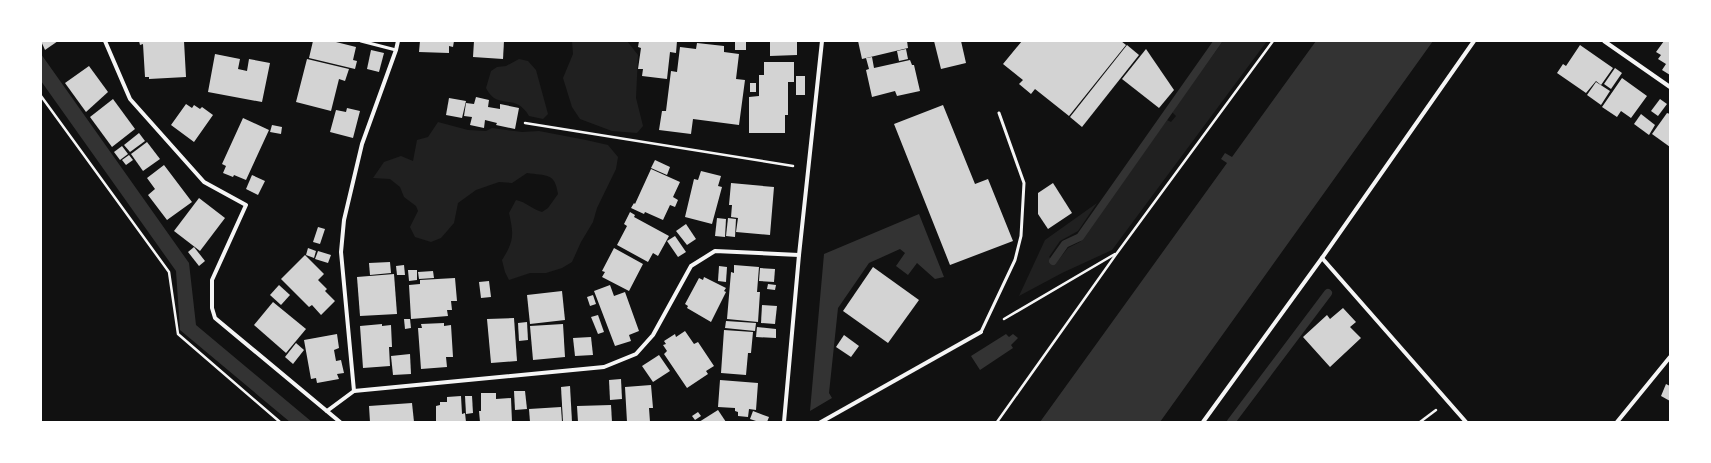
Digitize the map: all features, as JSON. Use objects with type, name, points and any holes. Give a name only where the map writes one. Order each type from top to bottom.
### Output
[{"type":"street","points":[[105,41],[130,99],[204,182],[246,205],[212,280],[212,308],[215,318],[340,422]]},
{"type":"street","points":[[354,391],[341,252],[344,220],[362,144],[398,41]]},
{"type":"street","points":[[784,422],[799,255],[822,41]]},
{"type":"street","points":[[1203,422],[1322,258],[1474,41]]},
{"type":"street","points":[[1604,41],[1670,87]]},
{"type":"street","points":[[327,411],[354,391],[604,367],[636,354],[653,335],[691,266],[715,251],[799,255]]},
{"type":"street","points":[[1322,258],[1466,422]]},
{"type":"street","points":[[820,422],[981,332]]},
{"type":"street","points":[[1617,422],[1670,357]]},
{"type":"lane","points":[[361,41],[396,50]]},
{"type":"lane","points":[[981,332],[1015,260],[1022,236],[1024,183],[999,112]]},
{"type":"path","points":[[997,422],[1117,253],[1273,41]]},
{"type":"path","points":[[41,96],[169,272],[178,334],[280,422]]},
{"type":"path","points":[[525,123],[808,169]]},
{"type":"path","points":[[981,332],[1117,253]]},
{"type":"shaded area","points":[[572,41],[627,41],[638,55],[636,98],[643,126],[637,133],[612,131],[580,119],[572,107],[563,78],[573,54]]},
{"type":"shaded area","points":[[1223,41],[1267,41],[1112,250],[1062,273],[1019,296],[1045,240],[1097,203],[1078,231],[1060,241],[1049,257],[1056,263],[1068,248],[1080,242],[1167,120],[1171,122],[1176,116],[1172,112]]},
{"type":"shaded area","points":[[1316,41],[1433,41],[1160,422],[1040,422],[1227,163],[1221,159],[1225,153],[1232,157]]},
{"type":"shaded area","points":[[41,54],[189,263],[196,325],[312,422],[290,422],[180,330],[176,271],[41,81]]},
{"type":"shaded area","points":[[519,59],[528,61],[536,70],[548,114],[543,119],[529,116],[524,109],[518,105],[495,99],[490,95],[486,88],[491,71],[497,67],[506,66]]},
{"type":"shaded area","points":[[438,122],[468,130],[486,131],[492,128],[522,132],[539,131],[608,145],[618,157],[616,169],[597,208],[593,222],[581,242],[572,262],[562,268],[546,273],[530,273],[509,280],[505,272],[502,260],[509,248],[512,238],[512,227],[509,213],[516,200],[542,212],[548,208],[558,194],[555,182],[552,178],[544,175],[527,173],[512,183],[499,182],[476,190],[458,203],[454,223],[441,238],[431,242],[415,237],[410,227],[418,211],[416,206],[404,197],[400,187],[390,179],[373,178],[384,162],[401,156],[413,161],[417,140],[428,137]]},
{"type":"shaded area","points":[[919,214],[944,277],[935,279],[917,263],[908,275],[896,266],[905,253],[900,249],[869,263],[838,308],[829,393],[832,398],[810,411],[824,254]]},
{"type":"shaded area","points":[[1006,334],[1009,337],[1013,334],[1018,338],[1011,345],[1013,348],[980,370],[971,356]]},
{"type":"building","points":[[41,41],[58,41],[45,50]]},
{"type":"building","points":[[139,41],[184,41],[186,77],[149,79],[149,77],[145,77],[143,44],[140,45]]},
{"type":"building","points":[[313,41],[332,41],[356,47],[353,60],[357,61],[355,69],[309,58]]},
{"type":"building","points":[[420,41],[454,41],[453,47],[449,46],[449,53],[419,52]]},
{"type":"building","points":[[474,41],[504,41],[503,59],[473,57]]},
{"type":"building","points":[[639,41],[677,41],[676,53],[670,52],[667,79],[642,76],[643,69],[638,69],[641,48],[638,47]]},
{"type":"building","points":[[735,41],[746,41],[746,50],[735,50]]},
{"type":"building","points":[[770,41],[797,41],[797,55],[770,56]]},
{"type":"building","points":[[858,41],[907,41],[908,48],[862,59]]},
{"type":"building","points":[[934,41],[961,41],[966,63],[941,69]]},
{"type":"building","points":[[1022,41],[1121,41],[1126,45],[1069,116],[1035,89],[1031,94],[1019,84],[1023,80],[1003,64]]},
{"type":"building","points":[[1664,41],[1670,41],[1670,75],[1662,70],[1666,64],[1658,59],[1661,55],[1656,52]]},
{"type":"building","points":[[697,43],[724,46],[724,52],[739,54],[736,79],[745,80],[739,125],[693,119],[691,134],[659,130],[662,111],[666,111],[671,71],[677,72],[680,47],[696,49]]},
{"type":"building","points":[[1127,45],[1139,55],[1082,127],[1070,117]]},
{"type":"building","points":[[1580,45],[1613,68],[1601,85],[1596,81],[1586,93],[1557,73],[1563,64],[1566,66]]},
{"type":"building","points":[[906,49],[908,59],[899,61],[897,51]]},
{"type":"building","points":[[1146,49],[1174,90],[1159,108],[1122,79]]},
{"type":"building","points":[[371,50],[384,53],[379,72],[367,69]]},
{"type":"building","points":[[215,54],[240,59],[238,69],[247,71],[249,59],[270,63],[262,102],[208,92]]},
{"type":"building","points":[[872,57],[874,68],[910,60],[912,65],[914,65],[920,91],[897,96],[895,91],[872,97],[866,70],[869,69],[866,58]]},
{"type":"building","points":[[307,59],[349,69],[345,81],[339,79],[331,111],[296,102]]},
{"type":"building","points":[[764,62],[794,62],[794,82],[788,82],[788,115],[785,115],[785,133],[749,133],[749,97],[759,96],[759,75],[764,75]]},
{"type":"building","points":[[89,66],[108,92],[86,112],[65,83]]},
{"type":"building","points":[[1615,68],[1622,73],[1611,89],[1604,84]]},
{"type":"building","points":[[796,76],[805,76],[805,95],[796,95]]},
{"type":"building","points":[[1622,78],[1647,96],[1631,118],[1621,111],[1617,117],[1602,107]]},
{"type":"building","points":[[1596,82],[1610,91],[1601,105],[1587,95]]},
{"type":"building","points":[[750,83],[756,83],[756,92],[750,92]]},
{"type":"building","points":[[476,97],[489,100],[488,107],[500,109],[500,104],[519,108],[515,129],[496,125],[497,123],[485,120],[484,128],[470,125],[472,117],[464,116],[466,103],[474,104]]},
{"type":"building","points":[[449,98],[466,101],[462,118],[446,115]]},
{"type":"building","points":[[113,99],[135,129],[112,147],[90,117]]},
{"type":"building","points":[[1660,99],[1667,104],[1658,116],[1651,111]]},
{"type":"building","points":[[186,104],[192,108],[194,105],[200,109],[202,107],[213,115],[194,142],[171,125]]},
{"type":"building","points":[[943,105],[975,184],[988,179],[1013,241],[950,265],[894,124]]},
{"type":"building","points":[[347,108],[360,111],[353,138],[330,132],[336,110],[346,112]]},
{"type":"building","points":[[1667,113],[1670,114],[1670,147],[1652,134]]},
{"type":"building","points":[[1641,114],[1655,125],[1649,135],[1634,124]]},
{"type":"building","points":[[243,118],[269,130],[246,180],[234,175],[233,177],[223,173],[226,166],[222,164]]},
{"type":"building","points":[[272,125],[282,127],[281,134],[270,132]]},
{"type":"building","points":[[139,133],[145,141],[130,152],[124,145]]},
{"type":"building","points":[[147,142],[160,159],[143,171],[131,154]]},
{"type":"building","points":[[122,146],[128,154],[120,160],[114,152]]},
{"type":"building","points":[[129,155],[133,160],[126,165],[122,160]]},
{"type":"building","points":[[655,160],[670,167],[667,175],[651,168]]},
{"type":"building","points":[[164,165],[192,202],[167,220],[148,195],[155,189],[147,178]]},
{"type":"building","points":[[651,169],[680,182],[673,197],[678,200],[675,207],[670,205],[663,220],[631,208],[634,203],[635,204]]},
{"type":"building","points":[[701,171],[721,176],[718,186],[722,187],[712,224],[685,217],[694,179],[698,180]]},
{"type":"building","points":[[252,175],[265,181],[258,195],[246,189]]},
{"type":"building","points":[[731,183],[774,187],[770,235],[736,232],[738,218],[731,217],[732,205],[729,205]]},
{"type":"building","points":[[1053,183],[1072,213],[1048,229],[1038,214],[1038,193]]},
{"type":"building","points":[[199,198],[225,218],[200,251],[174,231]]},
{"type":"building","points":[[630,212],[635,215],[634,217],[669,236],[658,256],[653,253],[648,262],[617,245],[627,226],[624,224]]},
{"type":"building","points":[[717,218],[726,219],[725,237],[715,236]]},
{"type":"building","points":[[728,218],[736,219],[735,237],[726,236]]},
{"type":"building","points":[[686,224],[696,239],[687,245],[676,231]]},
{"type":"building","points":[[318,227],[325,229],[320,244],[313,242]]},
{"type":"building","points":[[675,236],[686,252],[678,257],[667,241]]},
{"type":"building","points":[[194,247],[205,261],[199,266],[188,252]]},
{"type":"building","points":[[308,248],[316,251],[314,258],[306,255]]},
{"type":"building","points":[[614,248],[643,264],[629,291],[602,277],[605,272],[602,271]]},
{"type":"building","points":[[318,251],[331,255],[328,263],[315,259]]},
{"type":"building","points":[[305,255],[324,274],[318,280],[327,289],[325,291],[335,301],[321,315],[312,305],[309,307],[281,279]]},
{"type":"building","points":[[390,262],[391,273],[370,275],[369,263]]},
{"type":"building","points":[[404,265],[405,275],[397,275],[396,266]]},
{"type":"building","points":[[734,265],[759,267],[757,292],[760,292],[758,322],[727,319],[731,272],[734,273]]},
{"type":"building","points":[[719,266],[727,267],[726,282],[718,281]]},
{"type":"building","points":[[873,267],[919,300],[888,343],[843,311]]},
{"type":"building","points":[[760,268],[775,269],[774,282],[759,281]]},
{"type":"building","points":[[408,270],[417,270],[417,280],[409,281]]},
{"type":"building","points":[[433,271],[434,278],[419,279],[418,272]]},
{"type":"building","points":[[394,274],[397,314],[360,316],[357,277]]},
{"type":"building","points":[[704,277],[726,288],[724,291],[726,292],[711,322],[687,308],[688,306],[685,304],[699,278],[703,280]]},
{"type":"building","points":[[455,278],[457,301],[451,301],[452,310],[447,310],[448,316],[411,319],[409,285],[420,284],[420,280]]},
{"type":"building","points":[[489,281],[491,297],[481,298],[479,282]]},
{"type":"building","points":[[768,284],[776,285],[775,290],[767,289]]},
{"type":"building","points":[[279,285],[290,295],[281,305],[270,295]]},
{"type":"building","points":[[610,285],[614,296],[625,292],[639,331],[629,335],[631,341],[615,346],[594,291]]},
{"type":"building","points":[[562,291],[565,320],[530,324],[527,295]]},
{"type":"building","points":[[593,295],[596,304],[590,306],[587,297]]},
{"type":"building","points":[[273,302],[306,329],[286,353],[254,325]]},
{"type":"building","points":[[762,305],[777,306],[775,324],[761,323]]},
{"type":"building","points":[[1343,308],[1356,322],[1350,327],[1361,338],[1330,367],[1303,337],[1327,315],[1330,319]]},
{"type":"building","points":[[598,315],[604,332],[598,334],[591,317]]},
{"type":"building","points":[[514,318],[517,361],[491,363],[487,319]]},
{"type":"building","points":[[404,319],[410,319],[411,328],[405,329]]},
{"type":"building","points":[[726,321],[756,323],[755,331],[725,328]]},
{"type":"building","points":[[527,322],[528,340],[519,341],[518,323]]},
{"type":"building","points":[[444,323],[444,326],[451,325],[453,357],[446,357],[447,367],[421,369],[418,328],[422,328],[421,324]]},
{"type":"building","points":[[382,324],[382,326],[391,325],[392,347],[389,347],[390,366],[363,368],[360,326]]},
{"type":"building","points":[[563,324],[565,357],[533,360],[530,326]]},
{"type":"building","points":[[757,327],[776,329],[776,338],[756,337]]},
{"type":"building","points":[[724,330],[753,332],[751,353],[748,353],[746,375],[721,373]]},
{"type":"building","points":[[685,331],[694,344],[698,342],[714,366],[706,371],[708,374],[687,388],[664,354],[667,351],[663,345],[666,344],[664,341],[675,334],[676,337]]},
{"type":"building","points":[[337,334],[339,348],[334,350],[336,361],[341,360],[344,373],[337,374],[339,379],[317,383],[316,378],[311,379],[304,340]]},
{"type":"building","points":[[844,335],[859,346],[851,357],[836,347]]},
{"type":"building","points":[[591,337],[593,355],[575,356],[573,338]]},
{"type":"building","points":[[296,343],[304,350],[293,364],[285,357]]},
{"type":"building","points":[[410,354],[411,374],[393,375],[391,356]]},
{"type":"building","points":[[659,355],[670,371],[653,382],[642,366]]},
{"type":"building","points":[[621,379],[622,399],[610,400],[609,380]]},
{"type":"building","points":[[720,380],[758,383],[756,410],[749,409],[748,417],[738,416],[738,412],[735,411],[735,408],[718,407]]},
{"type":"building","points":[[1666,384],[1670,386],[1670,401],[1661,396]]},
{"type":"building","points":[[651,385],[653,408],[649,408],[650,422],[627,422],[625,387]]},
{"type":"building","points":[[570,386],[572,422],[563,422],[561,387]]},
{"type":"building","points":[[514,391],[525,391],[527,409],[515,410]]},
{"type":"building","points":[[481,393],[496,393],[496,399],[511,398],[512,422],[480,422],[479,411],[481,411]]},
{"type":"building","points":[[461,396],[462,414],[465,413],[466,422],[436,422],[436,406],[440,405],[440,402],[447,402],[447,397]]},
{"type":"building","points":[[465,396],[472,396],[473,413],[466,414]]},
{"type":"building","points":[[412,403],[414,422],[370,422],[369,406]]},
{"type":"building","points":[[611,405],[612,422],[578,422],[577,406]]},
{"type":"building","points":[[561,407],[562,422],[530,422],[529,409]]},
{"type":"building","points":[[718,410],[726,422],[699,422]]},
{"type":"building","points":[[753,411],[769,417],[767,422],[759,422],[750,419]]},
{"type":"building","points":[[698,412],[701,416],[695,420],[692,416]]},
{"type":"waterway","points":[[1053,261],[1065,244],[1080,237],[1218,41]]},
{"type":"waterway","points":[[1231,422],[1328,293]]}]
